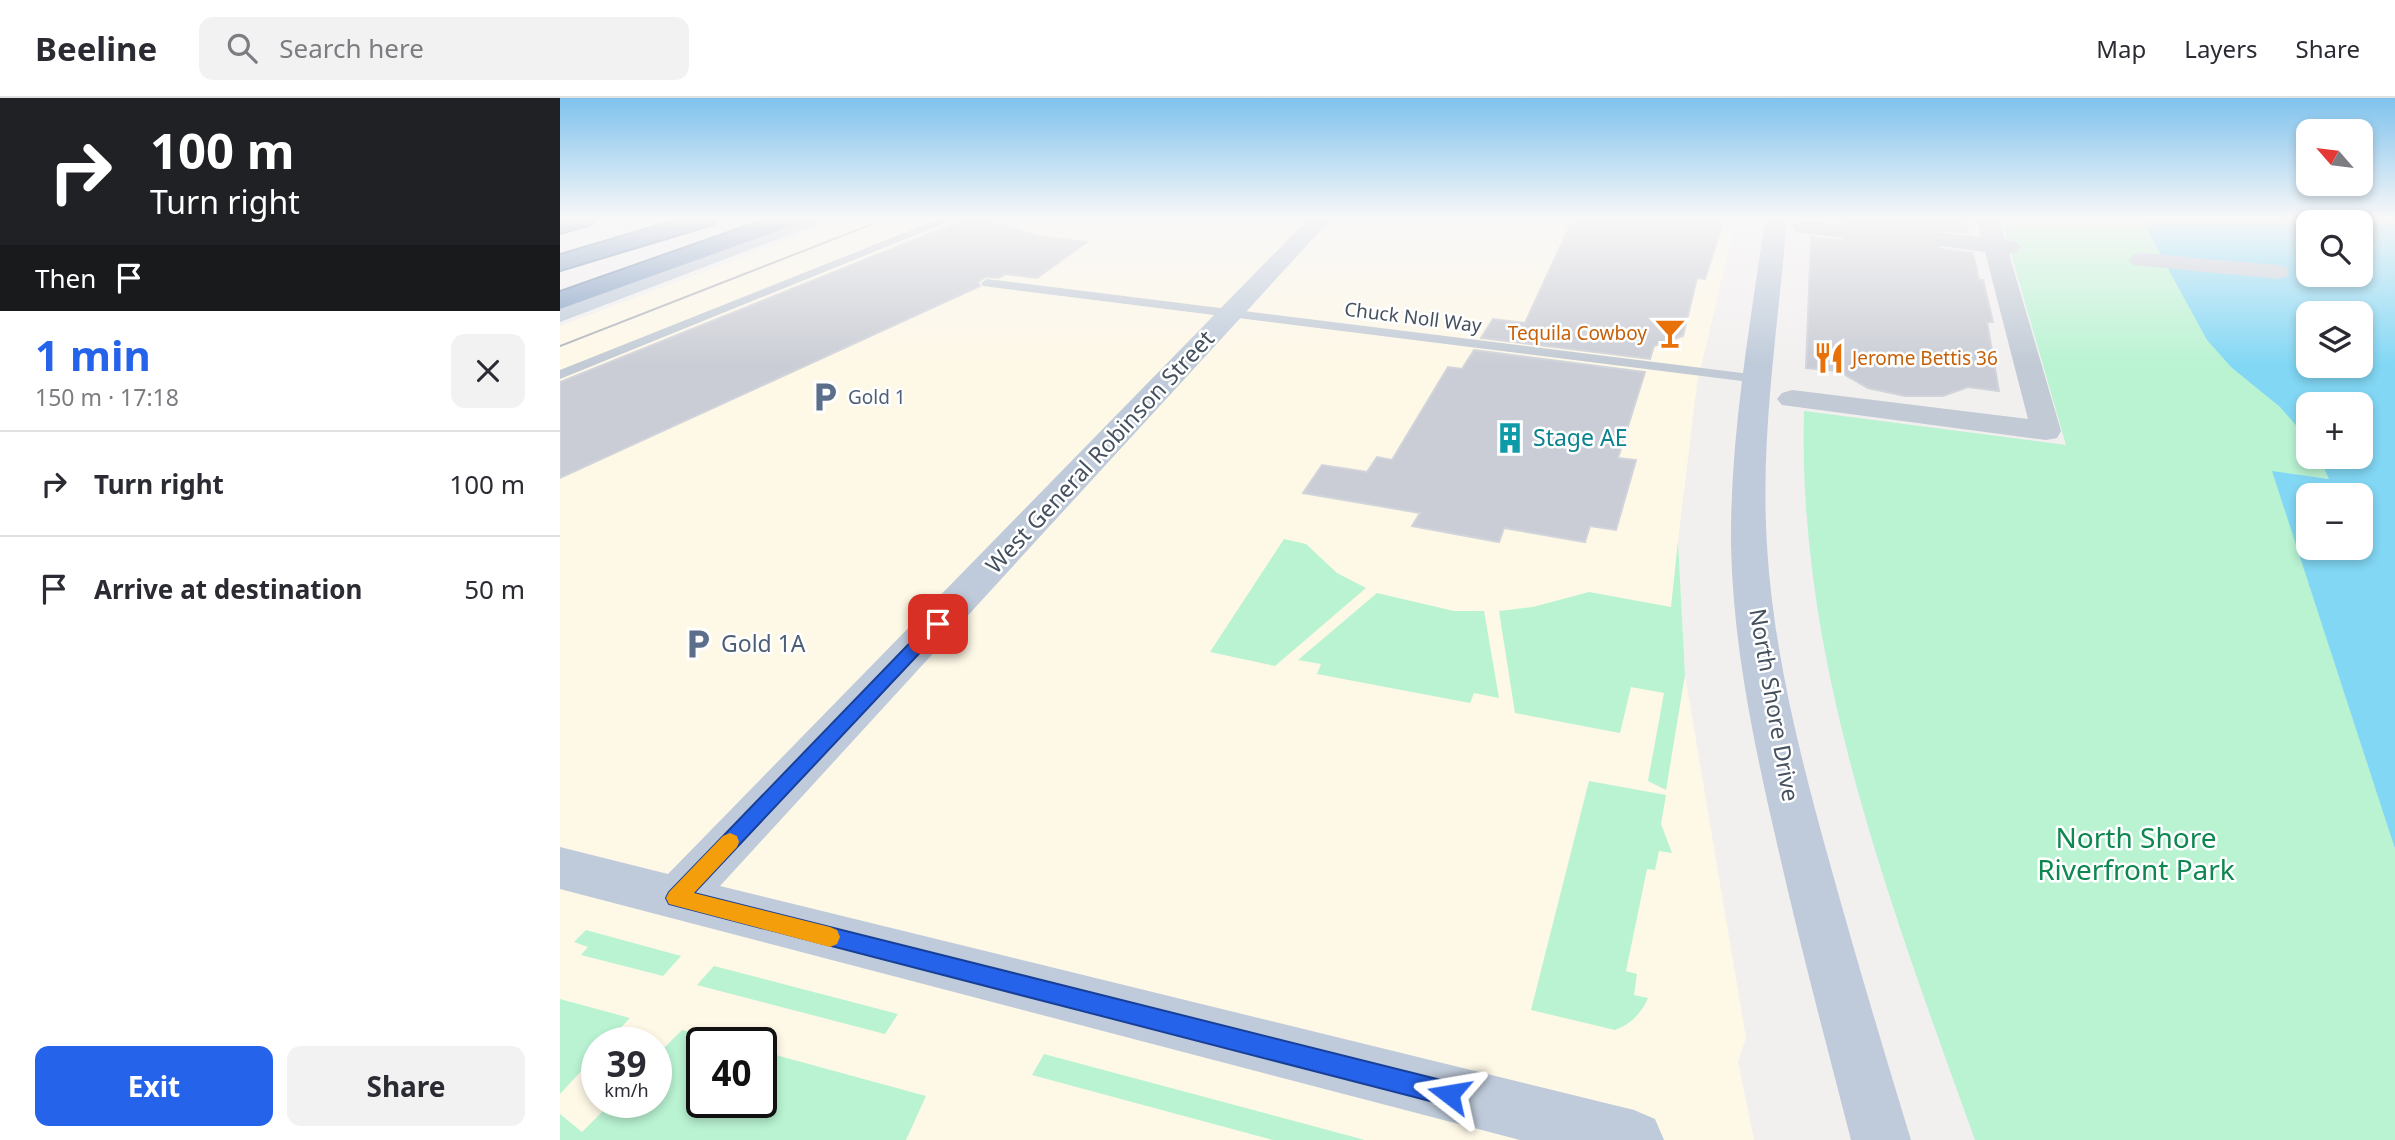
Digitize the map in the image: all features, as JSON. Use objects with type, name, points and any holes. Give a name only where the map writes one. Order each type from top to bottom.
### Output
[{"type":"highway","points":[[560,301],[653,268]]},
{"type":"main road","points":[[560,314],[682,268]]},
{"type":"main road","name":"West General Robinson Street","points":[[677,898],[1275,268]]},
{"type":"main road","name":"North Shore Drive","points":[[1781,268],[1758,379],[1748,510],[1752,584],[1765,684],[1814,899],[1881,1140]]},
{"type":"main road","points":[[560,868],[1634,1140]]},
{"type":"street","points":[[1792,399],[2046,431],[2005,268]]},
{"type":"street","points":[[2227,268],[2277,272]]},
{"type":"lane","points":[[560,375],[828,268]]},
{"type":"lane","name":"Chuck Noll Way","points":[[986,283],[1758,379]]},
{"type":"shaded area","points":[[714,268],[1725,268],[1697,384],[1678,541],[1685,675],[1746,1038],[1738,1062],[1754,1140],[560,1140],[560,326]]},
{"type":"green space","name":"North Shore Riverfront Park","points":[[2015,268],[2167,268],[2232,368],[2296,423],[2296,469],[2325,469],[2330,479],[2273,472],[2296,543],[2296,560],[2301,560],[2395,849],[2395,1140],[1975,1140],[1882,873],[1855,782],[1833,691],[1816,598],[1806,505],[1804,411],[2066,445]]},
{"type":"green space","points":[[1284,539],[1306,544],[1337,573],[1366,588],[1275,666],[1210,652]]},
{"type":"green space","points":[[1678,541],[1685,675],[1666,790],[1648,781],[1664,693],[1631,687],[1620,733],[1515,713],[1499,611],[1533,607],[1589,592],[1671,607]]},
{"type":"green space","points":[[1377,593],[1454,611],[1484,611],[1499,698],[1474,693],[1470,703],[1317,674],[1321,664],[1298,660]]},
{"type":"green space","points":[[1589,781],[1666,795],[1661,824],[1672,853],[1659,851],[1655,870],[1647,869],[1626,971],[1637,974],[1634,995],[1648,998],[1635,1018],[1615,1030],[1531,1010]]},
{"type":"green space","points":[[586,930],[681,956],[663,976],[581,955],[588,947],[574,942]]},
{"type":"green space","points":[[714,966],[898,1014],[885,1034],[697,985]]},
{"type":"green space","points":[[560,999],[630,1018],[621,1027],[581,1027],[581,1071],[560,1094]]},
{"type":"green space","points":[[682,1030],[686,1031],[686,1118],[777,1118],[777,1055],[926,1096],[906,1140],[560,1140],[560,1114],[582,1132],[596,1118],[672,1118],[672,1040]]},
{"type":"green space","points":[[1044,1054],[1365,1140],[1273,1140],[1032,1075]]},
{"type":"water","points":[[2168,268],[2296,268],[2296,287],[2373,287],[2373,268],[2395,268],[2395,849],[2301,560],[2373,560],[2373,483],[2296,483],[2296,545],[2272,471],[2329,479],[2324,469],[2373,469],[2373,392],[2296,392],[2296,425],[2280,407],[2232,368],[2207,340]]},
{"type":"building","points":[[845,268],[1051,268],[1037,278],[1006,274],[998,278],[986,277],[978,282],[980,286],[560,478],[560,382]]},
{"type":"building","points":[[1551,268],[1709,268],[1705,279],[1697,278],[1683,336],[1654,346],[1650,359],[1481,338],[1493,319],[1525,323]]},
{"type":"building","points":[[1810,268],[1976,268],[1979,280],[1983,280],[1993,322],[1987,322],[1999,391],[1968,387],[1943,396],[1905,396],[1868,388],[1838,371],[1806,368]]},
{"type":"building","name":"Stage AE","points":[[1474,350],[1645,372],[1618,458],[1636,460],[1616,530],[1590,526],[1585,542],[1504,528],[1499,542],[1412,526],[1420,513],[1303,493],[1322,465],[1367,472],[1377,457],[1392,460],[1448,367],[1462,369]]},
{"type":"tram line","points":[[560,346],[761,268]]},
{"type":"slow traffic","points":[[730,842],[677,898],[830,937]]},
{"type":"place","name":"Tequila Cowboy","points":[[1670,333]]},
{"type":"place","name":"Jerome Bettis 36","points":[[1829,358]]},
{"type":"place","name":"Gold 1","points":[[825,397]]},
{"type":"place","name":"Stage AE","points":[[1510,438]]},
{"type":"place","name":"Gold 1A","points":[[698,644]]},
{"type":"route","points":[[938,624],[677,898],[1449,1094]]}]
